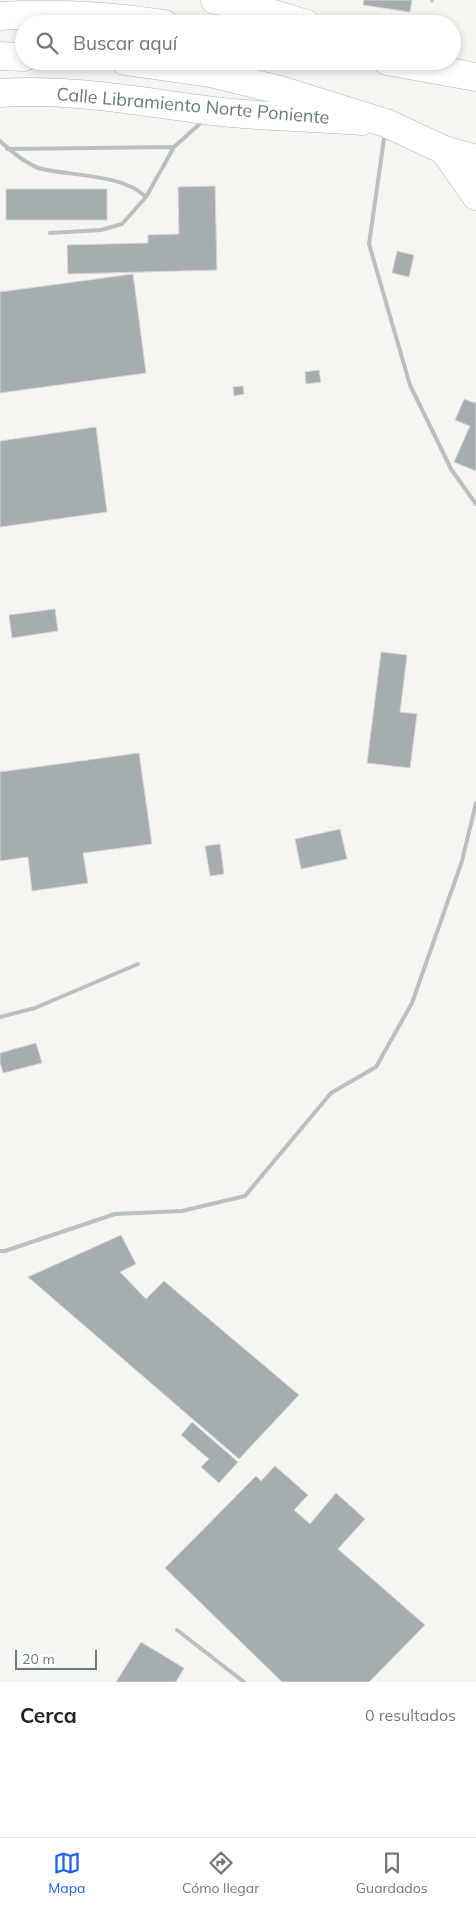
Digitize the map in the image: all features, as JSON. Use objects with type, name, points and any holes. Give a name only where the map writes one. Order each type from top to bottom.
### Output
[{"type":"main road","points":[[215,0],[238,3],[277,15]]},
{"type":"main road","points":[[0,16],[15,15]]},
{"type":"main road","points":[[16,15],[52,15]]},
{"type":"main road","points":[[0,56],[15,56]]},
{"type":"main road","name":"Calle Libramiento Norte Poniente","points":[[189,70],[210,73],[280,90],[386,122],[444,150],[476,159]]},
{"type":"main road","points":[[440,70],[476,76]]},
{"type":"main road","points":[[458,70],[476,76]]},
{"type":"main road","name":"Calle Libramiento Norte Poniente","points":[[0,93],[28,91],[116,96],[215,111],[386,122]]},
{"type":"main road","points":[[444,150],[476,196]]},
{"type":"lane","points":[[50,232],[101,230],[122,224],[146,197],[174,148],[215,111]]},
{"type":"lane","points":[[386,122],[370,244],[410,385],[451,469],[476,504]]},
{"type":"lane","points":[[0,141],[8,149],[40,168],[97,177],[138,189],[146,197]]},
{"type":"lane","points":[[8,149],[174,148]]},
{"type":"lane","points":[[0,1251],[5,1251],[115,1214],[182,1211],[245,1196],[331,1093],[376,1066],[412,1003],[462,861],[476,803]]},
{"type":"lane","points":[[0,1017],[35,1008],[138,964]]},
{"type":"lane","points":[[177,1630],[244,1682]]},
{"type":"building","points":[[364,0],[412,0],[410,12],[363,5]]},
{"type":"building","points":[[215,186],[217,270],[68,274],[67,245],[148,243],[148,235],[179,234],[178,187]]},
{"type":"building","points":[[6,189],[107,189],[107,220],[6,220]]},
{"type":"building","points":[[397,251],[414,255],[409,277],[392,273]]},
{"type":"building","points":[[133,274],[146,373],[0,393],[0,292]]},
{"type":"building","points":[[319,370],[321,382],[306,384],[305,372]]},
{"type":"building","points":[[243,386],[244,394],[234,396],[233,387]]},
{"type":"building","points":[[464,399],[475,403],[476,401],[476,471],[454,462],[470,426],[455,420]]},
{"type":"building","points":[[96,427],[107,512],[0,527],[0,441]]},
{"type":"building","points":[[55,609],[58,631],[12,638],[9,615]]},
{"type":"building","points":[[381,652],[407,655],[400,712],[417,714],[410,768],[367,763]]},
{"type":"building","points":[[139,753],[152,844],[83,853],[88,883],[32,891],[28,857],[0,861],[0,772]]},
{"type":"building","points":[[340,829],[347,859],[301,869],[295,839]]},
{"type":"building","points":[[220,844],[224,874],[210,876],[205,846]]},
{"type":"building","points":[[36,1043],[42,1063],[3,1073],[0,1053]]},
{"type":"building","points":[[121,1235],[136,1264],[120,1272],[146,1299],[164,1281],[299,1395],[239,1459],[28,1277]]},
{"type":"building","points":[[192,1422],[238,1462],[219,1483],[201,1467],[209,1459],[181,1435]]},
{"type":"building","points":[[275,1466],[308,1495],[294,1510],[310,1524],[336,1493],[365,1519],[338,1549],[425,1625],[369,1682],[282,1682],[165,1568],[256,1476],[261,1481]]},
{"type":"building","points":[[141,1642],[184,1668],[176,1682],[116,1682]]}]
